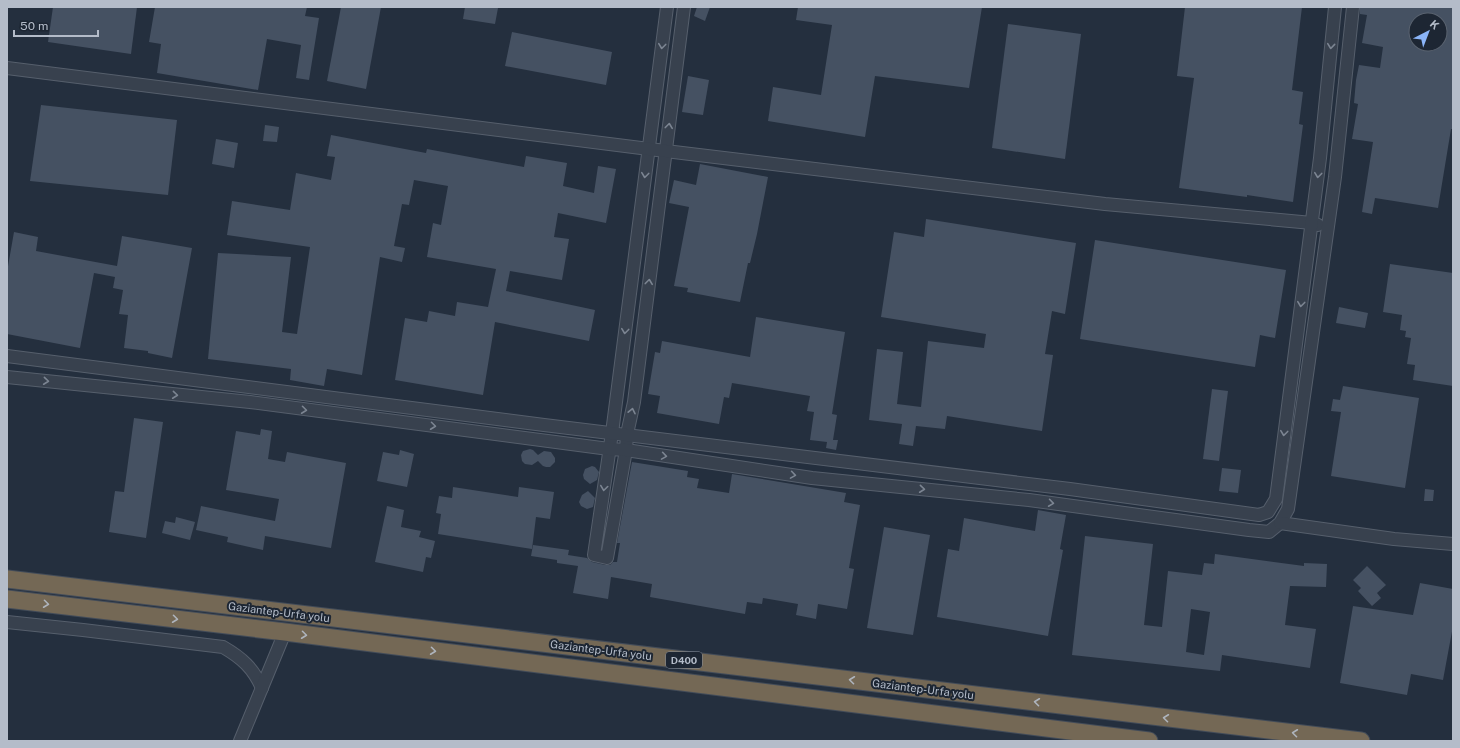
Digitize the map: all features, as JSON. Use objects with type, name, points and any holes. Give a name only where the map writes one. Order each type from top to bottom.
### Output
[{"type":"highway","name":"Gaziantep-Urfa yolu","points":[[7,579],[1362,741]]},
{"type":"highway","name":"Gaziantep-Urfa yolu","points":[[7,599],[285,632],[1149,741]]},
{"type":"street","points":[[667,7],[612,433],[594,555],[607,558],[626,450],[627,434],[634,402],[684,7]]},
{"type":"street","points":[[7,356],[612,433],[1070,489],[1259,515],[1268,512],[1276,499],[1320,158],[1335,7]]},
{"type":"street","points":[[7,377],[250,402],[626,450],[812,478],[1029,500],[1269,532],[1280,523],[1288,508],[1335,177],[1353,7]]},
{"type":"street","points":[[7,68],[649,149],[1105,204],[1312,223],[1328,228]]},
{"type":"street","points":[[1280,523],[1394,539],[1453,544]]},
{"type":"street","points":[[7,622],[223,647],[239,656],[257,677],[262,688]]},
{"type":"street","points":[[240,741],[285,632]]},
{"type":"building","points":[[53,7],[137,7],[131,54],[48,42]]},
{"type":"building","points":[[155,7],[307,7],[305,16],[319,18],[309,80],[296,78],[301,45],[267,39],[258,90],[157,73],[161,44],[149,42]]},
{"type":"building","points":[[341,7],[381,7],[366,89],[327,81]]},
{"type":"building","points":[[465,7],[498,8],[495,24],[463,19]]},
{"type":"building","points":[[697,7],[710,7],[705,21],[694,16]]},
{"type":"building","points":[[798,7],[982,7],[969,88],[875,76],[865,137],[768,121],[773,87],[821,95],[832,25],[796,20]]},
{"type":"building","points":[[1185,7],[1302,7],[1292,90],[1303,92],[1299,124],[1303,125],[1293,202],[1247,195],[1247,197],[1179,188],[1194,78],[1177,76]]},
{"type":"building","points":[[1360,7],[1453,7],[1453,129],[1451,129],[1438,208],[1375,198],[1372,214],[1362,212],[1373,142],[1352,139],[1358,104],[1354,103],[1356,80],[1359,65],[1380,68],[1383,47],[1362,43],[1367,15],[1360,14]]},
{"type":"building","points":[[1008,24],[1081,34],[1065,159],[992,148]]},
{"type":"building","points":[[512,32],[612,52],[606,85],[505,66]]},
{"type":"building","points":[[688,76],[709,80],[703,115],[682,112]]},
{"type":"building","points":[[41,105],[177,120],[168,195],[30,181]]},
{"type":"building","points":[[265,125],[279,127],[277,142],[263,141]]},
{"type":"building","points":[[331,135],[426,153],[427,149],[524,167],[526,156],[567,163],[563,186],[594,193],[598,166],[616,169],[606,223],[558,213],[554,237],[569,239],[562,280],[510,271],[506,291],[595,310],[589,341],[495,322],[483,395],[395,380],[405,318],[427,322],[429,311],[455,316],[457,302],[488,307],[496,269],[427,257],[433,223],[441,225],[448,186],[414,180],[409,205],[402,204],[394,246],[405,248],[402,262],[380,257],[362,375],[327,369],[324,386],[290,380],[291,369],[208,359],[218,253],[291,257],[282,332],[297,334],[310,247],[227,235],[232,201],[290,210],[296,173],[331,180],[335,157],[327,156]]},
{"type":"building","points":[[216,139],[238,143],[234,168],[212,164]]},
{"type":"building","points":[[700,164],[768,177],[757,234],[750,263],[748,263],[740,302],[687,292],[688,288],[674,286],[689,207],[669,203],[674,180],[696,185]]},
{"type":"building","points":[[926,219],[1076,243],[1065,314],[1052,311],[1045,354],[1053,355],[1042,431],[947,416],[945,429],[916,426],[913,446],[899,444],[902,424],[869,420],[877,349],[903,352],[897,404],[921,407],[928,341],[984,348],[986,334],[881,317],[894,232],[924,237]]},
{"type":"building","points":[[14,232],[38,237],[36,251],[117,266],[122,236],[192,248],[172,358],[148,353],[148,351],[124,348],[128,315],[119,314],[123,290],[113,288],[115,277],[94,273],[80,348],[7,334],[7,272]]},
{"type":"building","points":[[1095,240],[1286,270],[1275,338],[1260,335],[1255,367],[1080,339]]},
{"type":"building","points":[[1390,264],[1453,273],[1453,386],[1413,380],[1415,365],[1407,364],[1411,338],[1405,337],[1406,331],[1400,330],[1402,315],[1383,312]]},
{"type":"building","points":[[1339,307],[1368,313],[1365,328],[1336,323]]},
{"type":"building","points":[[756,317],[845,332],[832,414],[837,415],[833,440],[838,440],[836,450],[826,448],[827,442],[810,440],[814,412],[807,411],[810,396],[732,383],[729,398],[724,397],[719,424],[657,413],[660,396],[648,394],[655,352],[660,353],[662,341],[750,357]]},
{"type":"building","points":[[1343,386],[1419,398],[1405,488],[1331,476],[1341,412],[1331,411],[1333,399],[1340,400]]},
{"type":"building","points":[[1212,389],[1228,391],[1219,461],[1203,459]]},
{"type":"building","points":[[134,418],[163,422],[146,538],[109,532],[115,491],[124,492]]},
{"type":"building","points":[[261,429],[272,431],[268,459],[285,462],[287,452],[346,463],[331,548],[265,536],[263,550],[227,542],[228,537],[196,530],[201,506],[275,521],[279,499],[226,490],[236,431],[260,435]]},
{"type":"building","points":[[530,449],[538,455],[544,451],[551,452],[555,458],[555,462],[550,467],[543,466],[538,461],[532,465],[525,464],[522,461],[521,455],[523,451]]},
{"type":"building","points":[[400,450],[414,454],[407,487],[377,481],[383,452],[399,455]]},
{"type":"building","points":[[632,462],[688,471],[687,477],[699,479],[697,488],[729,493],[732,474],[846,493],[844,502],[860,505],[849,568],[854,569],[847,609],[818,604],[816,619],[796,615],[798,604],[763,598],[762,604],[747,602],[745,614],[650,597],[652,584],[611,577],[608,599],[573,593],[578,566],[557,563],[557,560],[531,556],[533,545],[569,550],[568,555],[587,558],[592,562],[605,565],[610,565],[613,562],[617,562],[620,543],[617,543]]},
{"type":"building","points":[[592,466],[599,472],[597,480],[590,484],[584,479],[583,475],[585,469]]},
{"type":"building","points":[[1222,468],[1241,470],[1238,493],[1219,491]]},
{"type":"building","points":[[453,487],[518,497],[519,487],[554,492],[550,519],[536,517],[532,549],[438,534],[441,514],[436,513],[439,496],[452,498]]},
{"type":"building","points":[[1425,489],[1434,490],[1433,501],[1424,501]]},
{"type":"building","points":[[588,491],[595,498],[593,507],[587,509],[581,506],[579,502],[582,495]]},
{"type":"building","points":[[387,506],[404,510],[401,527],[421,531],[419,537],[435,541],[431,558],[426,557],[423,572],[375,562]]},
{"type":"building","points":[[1038,510],[1066,515],[1060,549],[1063,550],[1048,636],[937,617],[948,549],[959,551],[964,518],[1035,531]]},
{"type":"building","points":[[176,517],[195,522],[190,540],[162,533],[165,521],[175,523]]},
{"type":"building","points":[[884,527],[930,535],[913,635],[867,628]]},
{"type":"building","points":[[1085,536],[1153,544],[1144,625],[1162,627],[1168,571],[1202,575],[1204,563],[1214,564],[1215,554],[1304,566],[1304,563],[1327,564],[1326,587],[1290,586],[1285,625],[1316,629],[1310,668],[1222,655],[1220,671],[1072,655]],"holes":[[[1191,609],[1210,612],[1204,655],[1186,652]]]},
{"type":"building","points":[[1367,566],[1386,585],[1377,593],[1381,598],[1372,606],[1358,591],[1361,588],[1353,580]]},
{"type":"building","points":[[1420,583],[1453,589],[1453,626],[1443,680],[1411,674],[1407,695],[1340,683],[1353,606],[1413,615]]}]
